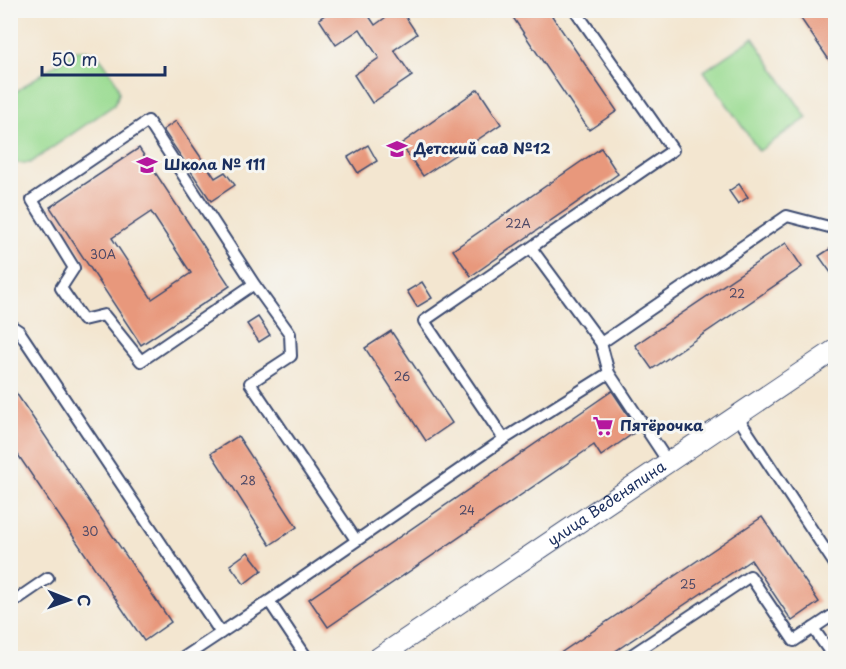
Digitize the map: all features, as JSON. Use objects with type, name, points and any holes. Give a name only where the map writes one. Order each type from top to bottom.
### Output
[{"type":"street","name":"улица Веденяпина","points":[[378,658],[836,349]]},
{"type":"lane","points":[[504,439],[424,321],[673,150],[575,10]]},
{"type":"lane","points":[[254,284],[141,361],[104,315],[83,320],[61,288],[74,268],[32,200],[148,121],[254,284],[290,334],[291,356],[250,383],[356,540]]},
{"type":"lane","points":[[600,344],[787,216],[833,228],[836,226]]},
{"type":"lane","points":[[531,248],[600,344],[609,374],[668,462]]},
{"type":"lane","points":[[10,325],[19,331],[221,633]]},
{"type":"lane","points":[[183,658],[504,439],[609,374]]},
{"type":"lane","points":[[737,416],[836,566]]},
{"type":"lane","points":[[627,658],[750,576],[794,641],[836,613]]},
{"type":"lane","points":[[10,604],[48,578]]},
{"type":"lane","points":[[269,601],[307,658]]},
{"type":"lane","points":[[813,628],[834,658]]},
{"type":"green space","points":[[753,38],[807,118],[759,151],[704,71]]},
{"type":"green space","points":[[77,50],[94,53],[106,66],[119,91],[114,105],[30,163],[11,162],[11,95]]},
{"type":"building","points":[[332,10],[365,10],[375,25],[396,10],[401,10],[417,34],[394,50],[412,76],[372,103],[354,75],[379,58],[360,29],[336,45],[319,19]]},
{"type":"building","points":[[508,10],[548,10],[617,111],[589,130]]},
{"type":"building","points":[[795,10],[836,10],[836,70]]},
{"type":"building","points":[[478,89],[501,124],[423,176],[401,144]]},
{"type":"building","points":[[176,121],[215,178],[225,172],[235,185],[211,201],[163,130]]},
{"type":"building","points":[[368,145],[377,161],[358,173],[348,157]]},
{"type":"building","points":[[139,148],[230,286],[141,345],[50,207]],"holes":[[[151,212],[191,273],[152,299],[112,238]]]},
{"type":"building","points":[[601,148],[618,174],[471,276],[453,250]]},
{"type":"building","points":[[739,184],[748,197],[738,204],[729,191]]},
{"type":"building","points":[[786,243],[802,267],[652,369],[635,345]]},
{"type":"building","points":[[836,245],[836,280],[819,256]]},
{"type":"building","points":[[422,282],[432,298],[417,307],[407,291]]},
{"type":"building","points":[[258,317],[270,335],[259,342],[247,324]]},
{"type":"building","points":[[391,331],[452,423],[426,441],[365,348]]},
{"type":"building","points":[[10,384],[171,622],[144,641],[10,443]]},
{"type":"building","points":[[612,391],[638,430],[601,456],[594,445],[328,627],[309,599]]},
{"type":"building","points":[[238,436],[297,527],[270,545],[211,453]]},
{"type":"building","points":[[762,517],[819,602],[792,621],[751,560],[605,658],[553,658]]},
{"type":"building","points":[[248,552],[262,570],[244,584],[230,565]]},
{"type":"place","name":"Детский сад №12","points":[[397,149]]},
{"type":"place","name":"Школа № 111","points":[[147,165]]},
{"type":"place","name":"Пятёрочка","points":[[603,426]]}]
